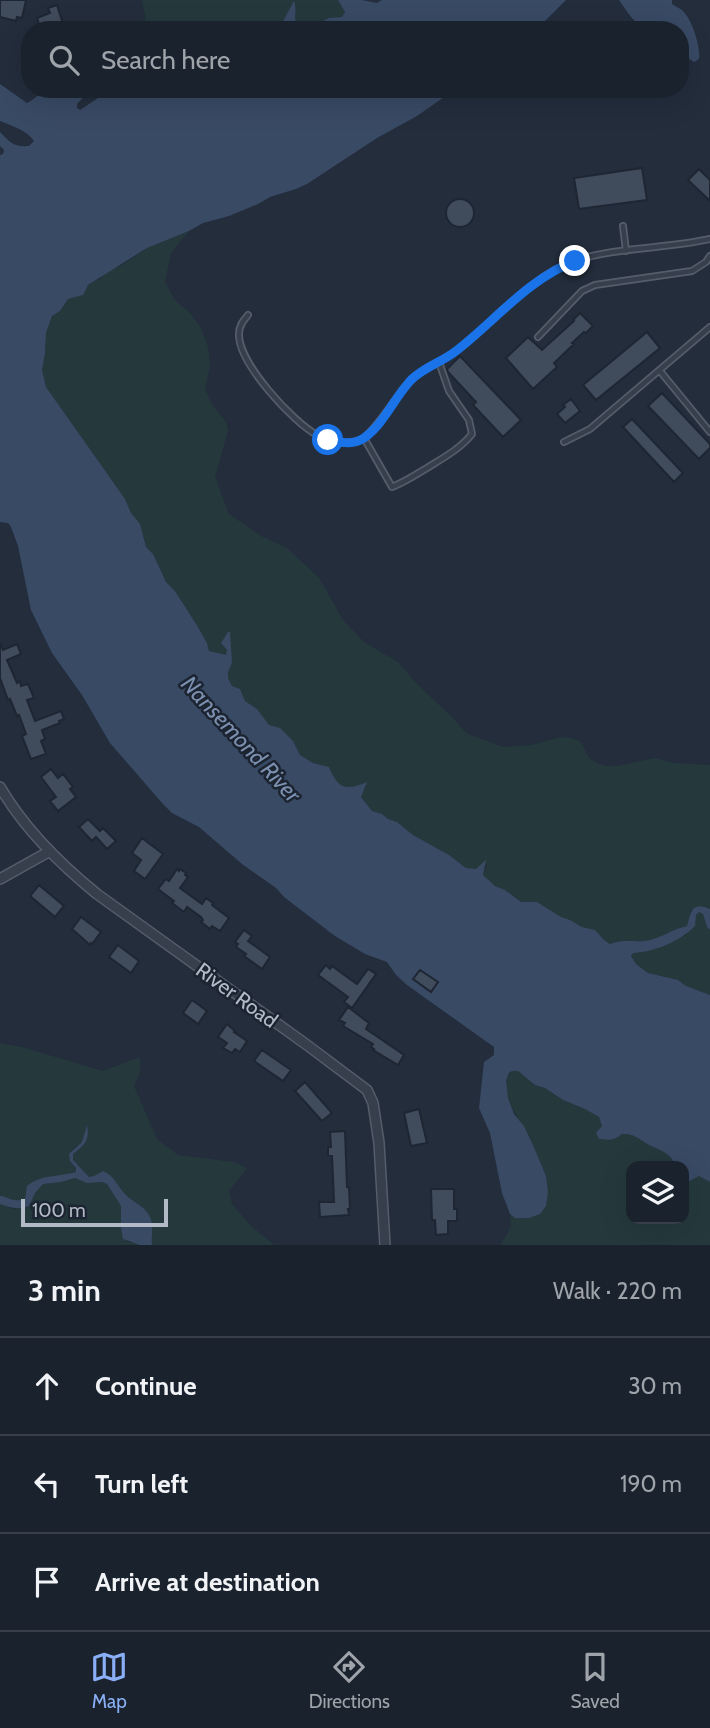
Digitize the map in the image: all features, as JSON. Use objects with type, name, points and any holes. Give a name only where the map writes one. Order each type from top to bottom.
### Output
[{"type":"street","name":"River Road","points":[[0,787],[27,825],[72,874],[367,1090],[373,1103],[379,1143],[386,1245]]},
{"type":"street","points":[[0,879],[50,851]]},
{"type":"lane","points":[[623,226],[626,251]]},
{"type":"lane","points":[[248,315],[238,335],[240,343],[257,375],[289,413],[308,429],[328,440],[357,442],[374,429],[414,377],[454,353],[546,275],[575,261],[599,255],[710,239]]},
{"type":"lane","points":[[538,337],[582,290],[595,285],[692,271],[710,256]]},
{"type":"lane","points":[[564,442],[590,429],[710,327]]},
{"type":"lane","points":[[364,438],[392,487],[405,482],[466,442],[472,434],[469,420],[449,391],[439,362]]},
{"type":"lane","points":[[660,371],[710,432]]},
{"type":"green space","points":[[142,0],[338,0],[345,12],[342,17],[323,21],[294,21],[294,2],[283,21],[141,21],[146,19]]},
{"type":"green space","points":[[189,231],[171,253],[165,282],[175,300],[190,313],[201,328],[208,347],[210,366],[205,389],[213,406],[226,422],[228,431],[215,477],[229,514],[261,536],[287,548],[319,578],[343,620],[364,642],[398,662],[466,733],[503,747],[532,745],[561,737],[570,738],[580,741],[589,758],[606,766],[655,758],[674,763],[710,765],[710,909],[707,907],[691,910],[687,926],[655,938],[610,944],[595,930],[561,917],[537,902],[521,902],[495,886],[483,875],[487,864],[476,869],[466,868],[397,822],[372,811],[361,797],[367,785],[343,786],[329,767],[313,763],[300,755],[293,741],[269,726],[257,709],[245,701],[240,689],[232,686],[228,672],[232,663],[227,650],[226,655],[209,651],[198,627],[175,591],[166,582],[153,554],[146,547],[140,524],[46,387],[42,370],[46,333],[52,316],[60,311],[68,299],[82,295],[87,285],[147,248]]},
{"type":"green space","points":[[699,912],[703,914],[710,930],[710,995],[678,980],[648,973],[636,964],[631,956],[686,935]]},
{"type":"green space","points":[[0,1043],[103,1071],[140,1057],[140,1072],[134,1086],[157,1139],[178,1155],[234,1162],[247,1168],[229,1191],[232,1204],[250,1225],[274,1245],[152,1245],[152,1224],[142,1207],[126,1195],[108,1173],[103,1171],[89,1177],[73,1160],[73,1154],[87,1138],[87,1125],[82,1142],[73,1149],[70,1161],[76,1172],[49,1176],[26,1199],[20,1201],[0,1196]]},
{"type":"green space","points":[[512,1071],[518,1071],[535,1085],[599,1117],[602,1126],[616,1138],[624,1134],[632,1135],[663,1151],[672,1159],[673,1161],[626,1161],[626,1224],[689,1224],[689,1181],[699,1176],[710,1182],[710,1245],[501,1245],[511,1226],[510,1214],[515,1218],[546,1176],[529,1136],[510,1104],[507,1078]]},
{"type":"green space","points":[[75,1178],[87,1183],[107,1184],[121,1206],[121,1228],[127,1242],[140,1245],[0,1245],[0,1204],[13,1209],[28,1207],[42,1184]]},
{"type":"water","points":[[338,0],[377,3],[382,0],[566,0],[545,21],[323,21],[342,17],[345,12]]},
{"type":"water","points":[[619,0],[672,0],[672,4],[686,14],[692,26],[699,48],[699,59],[694,62],[689,59],[689,21],[633,19]]},
{"type":"water","points":[[294,1],[295,8],[295,20],[283,21]]},
{"type":"water","name":"Nansemond River","points":[[0,84],[27,103],[34,98],[83,98],[77,104],[80,110],[98,98],[443,98],[307,184],[229,216],[203,223],[147,248],[88,285],[83,295],[68,299],[60,311],[52,316],[46,333],[42,370],[46,387],[125,499],[140,524],[146,547],[153,554],[166,582],[175,591],[198,627],[209,651],[226,655],[227,650],[221,643],[230,632],[232,663],[228,678],[232,686],[240,689],[245,701],[257,709],[269,725],[280,728],[293,741],[300,755],[313,763],[329,767],[339,784],[353,787],[367,782],[361,797],[372,811],[397,822],[466,868],[476,869],[486,860],[483,875],[495,886],[521,902],[537,902],[561,917],[595,930],[610,944],[655,938],[687,926],[691,912],[696,907],[710,909],[710,930],[703,914],[699,912],[695,926],[675,941],[633,953],[631,956],[636,964],[648,973],[678,980],[710,995],[710,1182],[699,1176],[689,1181],[689,1161],[673,1161],[666,1153],[632,1135],[599,1139],[596,1133],[602,1126],[599,1117],[535,1085],[518,1071],[512,1071],[506,1081],[508,1098],[514,1114],[524,1126],[533,1145],[546,1176],[548,1192],[546,1206],[540,1214],[529,1218],[515,1218],[510,1214],[502,1193],[490,1133],[479,1108],[484,1062],[494,1055],[494,1047],[407,985],[387,962],[365,954],[335,936],[199,827],[172,813],[110,743],[82,695],[52,653],[31,610],[18,546],[11,527],[8,523],[0,522],[0,155],[4,150],[0,146],[0,132],[16,145],[29,146],[34,141],[23,131],[0,121]]},
{"type":"water","points":[[87,1125],[87,1138],[73,1154],[73,1160],[89,1177],[103,1171],[107,1173],[126,1195],[148,1213],[152,1227],[152,1245],[140,1245],[123,1239],[121,1206],[107,1184],[102,1182],[87,1183],[75,1178],[43,1184],[29,1206],[14,1208],[0,1204],[0,1196],[25,1199],[27,1186],[38,1179],[76,1172],[69,1154],[82,1142]]},
{"type":"building","points":[[0,0],[26,0],[22,18],[17,17],[16,21],[0,17]]},
{"type":"building","points":[[57,5],[62,21],[38,21],[37,18],[50,13],[48,8]]},
{"type":"building","points":[[642,168],[647,200],[579,209],[574,178]]},
{"type":"building","points":[[699,169],[710,180],[710,201],[688,180]]},
{"type":"building","points":[[460,199],[470,203],[474,213],[470,223],[460,227],[450,223],[446,213],[450,203]]},
{"type":"building","points":[[580,313],[593,326],[572,343],[574,344],[554,363],[557,367],[533,389],[506,358],[528,337],[542,350]]},
{"type":"building","points":[[647,332],[660,348],[596,400],[583,385]]},
{"type":"building","points":[[460,356],[521,420],[503,437],[473,405],[476,402],[448,372],[447,369]]},
{"type":"building","points":[[662,393],[710,444],[710,448],[699,459],[648,406]]},
{"type":"building","points":[[571,399],[580,411],[565,423],[557,414]]},
{"type":"building","points":[[632,419],[683,473],[674,482],[623,427]]},
{"type":"building","points":[[0,643],[3,650],[17,644],[21,654],[7,660],[17,683],[20,681],[21,686],[28,684],[34,698],[27,700],[35,721],[61,711],[64,719],[59,721],[60,723],[42,730],[45,739],[41,741],[46,754],[31,759],[22,736],[26,734],[19,715],[17,716],[10,699],[8,700],[0,678]]},
{"type":"building","points":[[51,769],[58,778],[63,774],[73,787],[70,789],[76,797],[58,811],[50,801],[56,797],[41,777]]},
{"type":"building","points":[[88,819],[100,831],[103,828],[116,841],[107,849],[96,837],[92,841],[79,827]]},
{"type":"building","points":[[142,838],[163,854],[145,879],[134,871],[141,860],[132,853]]},
{"type":"building","points":[[177,869],[188,877],[180,888],[202,904],[206,898],[229,918],[220,931],[212,926],[210,929],[201,922],[201,917],[187,907],[184,912],[158,889],[166,879],[169,881]]},
{"type":"building","points":[[39,885],[64,906],[55,917],[30,896]]},
{"type":"building","points":[[81,917],[101,932],[90,945],[72,929]]},
{"type":"building","points":[[244,930],[252,936],[248,941],[270,957],[262,969],[236,947],[238,944],[235,942]]},
{"type":"building","points":[[118,945],[139,961],[131,973],[109,957]]},
{"type":"building","points":[[326,965],[330,969],[332,966],[357,984],[368,969],[376,974],[352,1008],[344,1002],[348,997],[318,975]]},
{"type":"building","points":[[420,970],[438,982],[431,992],[413,979]]},
{"type":"building","points":[[192,1000],[207,1011],[198,1024],[183,1013]]},
{"type":"building","points":[[348,1007],[369,1023],[366,1029],[404,1055],[398,1065],[373,1050],[373,1044],[343,1026],[345,1023],[339,1020]]},
{"type":"building","points":[[227,1024],[247,1041],[240,1052],[235,1049],[232,1053],[223,1048],[227,1043],[218,1037]]},
{"type":"building","points":[[262,1050],[291,1070],[283,1081],[254,1061]]},
{"type":"building","points":[[305,1082],[332,1113],[322,1121],[295,1091]]},
{"type":"building","points":[[419,1109],[427,1143],[411,1146],[404,1113]]},
{"type":"building","points":[[345,1131],[349,1215],[320,1217],[319,1202],[334,1202],[332,1156],[328,1156],[328,1147],[331,1147],[330,1132]]},
{"type":"building","points":[[431,1189],[454,1189],[457,1221],[448,1221],[448,1234],[436,1235],[435,1220],[432,1220]]},
{"type":"route","points":[[328,440],[347,443],[364,438],[414,377],[454,353],[546,275],[575,261]]}]
